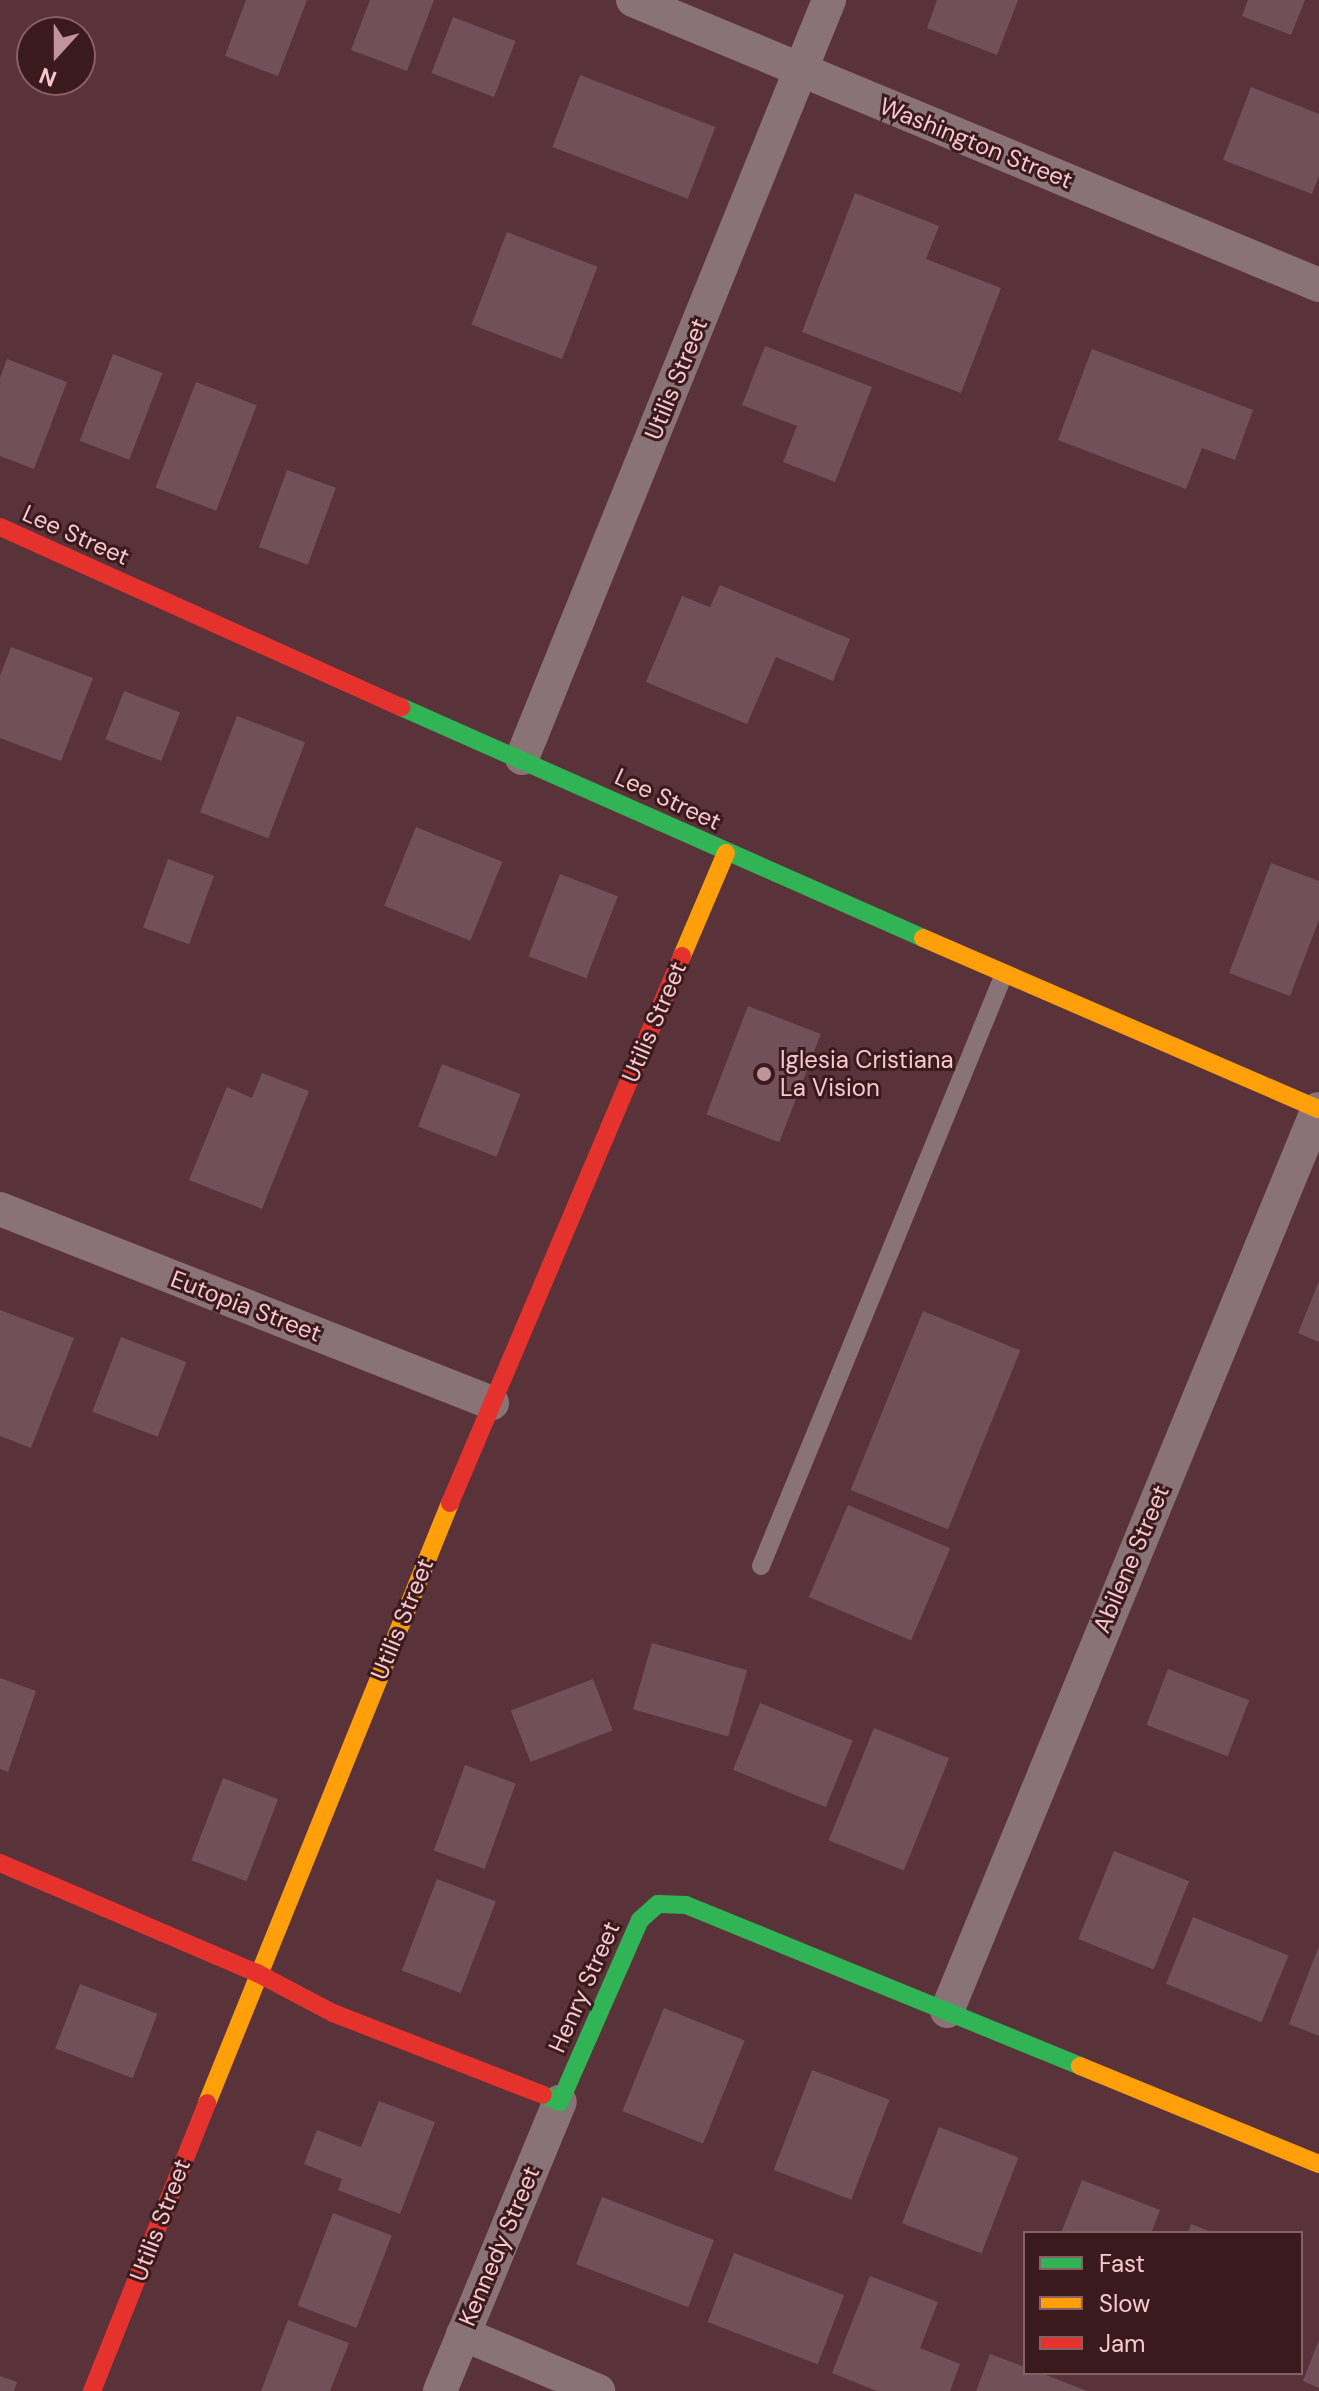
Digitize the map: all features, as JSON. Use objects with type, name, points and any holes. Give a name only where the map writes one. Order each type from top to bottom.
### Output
[{"type":"street","name":"Washington Street","points":[[633,0],[1319,285]]},
{"type":"street","name":"Utilis Street","points":[[522,758],[829,0]]},
{"type":"street","name":"Lee Street","points":[[0,527],[522,758],[726,853],[1319,1109]]},
{"type":"street","name":"Utilis Street","points":[[92,2391],[257,1973],[492,1403],[726,853]]},
{"type":"street","name":"Abilene Street","points":[[947,2011],[1319,1109]]},
{"type":"street","name":"Eutopia Street","points":[[0,1209],[492,1403]]},
{"type":"street","points":[[0,1863],[257,1973],[333,2013],[560,2102]]},
{"type":"street","name":"Henry Street","points":[[560,2102],[629,1941],[658,1904],[686,1905],[1319,2164]]},
{"type":"street","name":"Kennedy Street","points":[[440,2391],[560,2102]]},
{"type":"street","points":[[463,2334],[598,2391]]},
{"type":"lane","points":[[761,1566],[1004,974]]},
{"type":"building","points":[[246,0],[307,0],[278,76],[225,56]]},
{"type":"building","points":[[370,0],[434,0],[407,71],[351,50]]},
{"type":"building","points":[[937,0],[1018,0],[997,55],[927,28]]},
{"type":"building","points":[[1248,0],[1305,0],[1291,35],[1242,16]]},
{"type":"building","points":[[453,17],[516,41],[494,97],[431,73]]},
{"type":"building","points":[[580,75],[715,127],[688,199],[552,147]]},
{"type":"building","points":[[1251,87],[1319,114],[1319,176],[1312,194],[1223,160]]},
{"type":"building","points":[[855,193],[939,226],[926,259],[1001,288],[961,393],[802,332]]},
{"type":"building","points":[[507,232],[598,267],[562,359],[472,324]]},
{"type":"building","points":[[765,346],[872,387],[835,482],[783,462],[797,426],[742,405]]},
{"type":"building","points":[[1092,349],[1253,410],[1235,460],[1202,448],[1186,489],[1058,440]]},
{"type":"building","points":[[113,354],[162,373],[129,460],[80,441]]},
{"type":"building","points":[[7,359],[67,382],[34,469],[0,456],[0,378]]},
{"type":"building","points":[[196,382],[257,405],[216,511],[156,487]]},
{"type":"building","points":[[287,470],[336,488],[308,565],[259,547]]},
{"type":"building","points":[[720,585],[850,639],[833,681],[776,657],[747,724],[646,682],[682,596],[710,607]]},
{"type":"building","points":[[11,647],[93,678],[61,761],[0,738],[0,676]]},
{"type":"building","points":[[124,691],[180,713],[161,761],[105,740]]},
{"type":"building","points":[[237,716],[305,742],[268,838],[200,812]]},
{"type":"building","points":[[416,827],[502,862],[470,941],[384,906]]},
{"type":"building","points":[[168,859],[214,876],[189,944],[143,928]]},
{"type":"building","points":[[1271,863],[1319,881],[1319,920],[1290,996],[1229,973]]},
{"type":"building","points":[[560,874],[618,896],[586,978],[528,956]]},
{"type":"building","name":"Iglesia Cristiana La Vision","points":[[748,1006],[821,1034],[779,1142],[706,1114]]},
{"type":"building","points":[[442,1064],[520,1094],[496,1157],[418,1127]]},
{"type":"building","points":[[262,1073],[309,1091],[262,1209],[189,1180],[227,1087],[252,1098]]},
{"type":"building","points":[[1319,1281],[1319,1342],[1298,1333]]},
{"type":"building","points":[[0,1310],[74,1338],[31,1448],[0,1436]]},
{"type":"building","points":[[923,1311],[1020,1350],[948,1529],[851,1490]]},
{"type":"building","points":[[121,1337],[186,1362],[158,1437],[92,1412]]},
{"type":"building","points":[[848,1505],[950,1548],[911,1640],[809,1597]]},
{"type":"building","points":[[652,1643],[747,1670],[728,1737],[633,1709]]},
{"type":"building","points":[[1168,1669],[1249,1700],[1228,1756],[1146,1725]]},
{"type":"building","points":[[0,1678],[36,1691],[8,1772],[0,1769]]},
{"type":"building","points":[[593,1679],[613,1730],[531,1762],[511,1711]]},
{"type":"building","points":[[760,1703],[853,1740],[826,1807],[733,1770]]},
{"type":"building","points":[[874,1728],[949,1758],[904,1871],[829,1840]]},
{"type":"building","points":[[465,1765],[516,1783],[485,1869],[434,1851]]},
{"type":"building","points":[[223,1778],[278,1799],[247,1881],[191,1860]]},
{"type":"building","points":[[1114,1851],[1189,1881],[1154,1969],[1078,1939]]},
{"type":"building","points":[[437,1879],[496,1902],[461,1993],[402,1970]]},
{"type":"building","points":[[1193,1917],[1288,1956],[1262,2022],[1166,1984]]},
{"type":"building","points":[[1319,1946],[1319,2036],[1289,2024]]},
{"type":"building","points":[[80,1984],[157,2014],[133,2078],[55,2048]]},
{"type":"building","points":[[664,2008],[745,2041],[703,2144],[622,2111]]},
{"type":"building","points":[[812,2070],[889,2100],[851,2200],[774,2170]]},
{"type":"building","points":[[379,2101],[435,2122],[400,2214],[338,2190],[342,2179],[304,2164],[317,2130],[361,2147]]},
{"type":"building","points":[[939,2127],[1018,2157],[981,2254],[902,2223]]},
{"type":"building","points":[[1082,2180],[1160,2210],[1152,2231],[1062,2231]]},
{"type":"building","points":[[602,2197],[714,2240],[688,2307],[576,2264]]},
{"type":"building","points":[[333,2213],[392,2236],[356,2328],[298,2305]]},
{"type":"building","points":[[1191,2224],[1209,2231],[1189,2231]]},
{"type":"building","points":[[734,2253],[844,2295],[818,2364],[707,2322]]},
{"type":"building","points":[[870,2276],[938,2302],[920,2348],[960,2364],[950,2391],[877,2391],[832,2373]]},
{"type":"building","points":[[288,2320],[349,2343],[330,2391],[261,2391]]},
{"type":"building","points":[[1319,2340],[1319,2388],[1303,2381]]},
{"type":"building","points":[[990,2354],[1023,2366],[1023,2375],[1046,2375],[1087,2391],[976,2391]]},
{"type":"building","points":[[0,2376],[17,2382],[14,2391],[0,2391]]},
{"type":"traffic: fast","points":[[401,707],[923,938]]},
{"type":"traffic: fast","points":[[543,2095],[560,2102],[640,1920],[658,1904],[686,1905],[1080,2066]]},
{"type":"traffic: slow","points":[[682,956],[726,853]]},
{"type":"traffic: slow","points":[[923,938],[1319,1109]]},
{"type":"traffic: slow","points":[[207,2103],[450,1503]]},
{"type":"traffic: slow","points":[[1080,2066],[1319,2164]]},
{"type":"traffic: jam","points":[[0,527],[401,707]]},
{"type":"traffic: jam","points":[[450,1503],[682,956]]},
{"type":"traffic: jam","points":[[0,1863],[257,1973],[333,2013],[543,2095]]},
{"type":"traffic: jam","points":[[92,2391],[207,2103]]},
{"type":"place","name":"Iglesia Cristiana La Vision","points":[[764,1074]]}]
